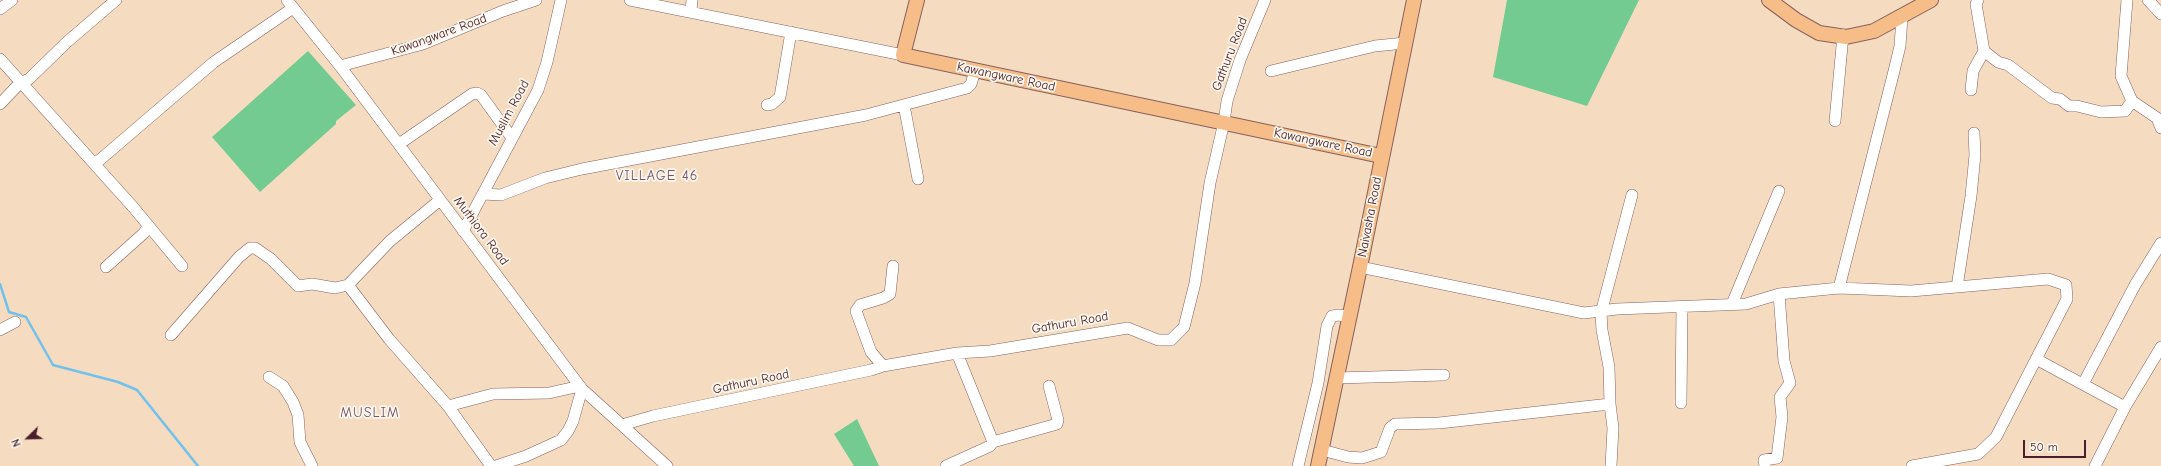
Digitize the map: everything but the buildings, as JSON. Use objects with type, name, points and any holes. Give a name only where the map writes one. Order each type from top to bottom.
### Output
[{"type":"main road","points":[[903,55],[917,0]]},
{"type":"main road","name":"Naivasha Road","points":[[1318,466],[1350,317],[1381,156],[1414,0]]},
{"type":"main road","points":[[1769,0],[1796,20],[1819,33],[1843,35],[1846,37],[1859,36],[1874,31],[1931,0]]},
{"type":"main road","name":"Kawangware Road","points":[[903,55],[1381,156]]},
{"type":"street","points":[[0,9],[12,0]]},
{"type":"street","points":[[0,104],[20,83],[29,78],[67,42],[116,0]]},
{"type":"street","name":"Kawangware Road","points":[[340,66],[423,44],[503,11],[536,0]]},
{"type":"street","name":"Muslim Road","points":[[463,231],[543,77],[561,0]]},
{"type":"street","name":"Kawangware Road","points":[[630,0],[691,6],[791,32],[903,55]]},
{"type":"street","name":"Gathuru Road","points":[[622,425],[653,416],[864,372],[883,366],[957,353],[990,351],[1121,328],[1134,329],[1158,340],[1171,340],[1179,335],[1184,327],[1195,283],[1210,183],[1224,122],[1227,101],[1233,80],[1265,0]]},
{"type":"street","points":[[1971,90],[1973,71],[1984,51],[1976,4],[1978,0]]},
{"type":"street","points":[[2127,0],[2121,76],[2132,101],[2157,118],[2161,128]]},
{"type":"street","points":[[2148,0],[2159,13]]},
{"type":"street","points":[[2158,0],[2159,13]]},
{"type":"street","points":[[95,164],[214,62],[290,4]]},
{"type":"street","name":"Muthiora Road","points":[[290,4],[340,66],[581,387],[667,466]]},
{"type":"street","points":[[1839,288],[1900,46],[1902,17]]},
{"type":"street","points":[[767,105],[772,104],[780,97],[791,32]]},
{"type":"street","points":[[1835,121],[1843,35]]},
{"type":"street","points":[[1271,70],[1375,46],[1404,44]]},
{"type":"street","points":[[1984,51],[1998,62],[2008,65],[2052,98],[2060,99],[2068,106],[2077,106],[2101,112],[2125,111],[2132,101]]},
{"type":"street","points":[[0,59],[20,83],[95,164],[182,266]]},
{"type":"street","points":[[483,194],[501,195],[545,178],[582,169],[866,116],[967,88],[971,84],[976,71]]},
{"type":"street","points":[[399,144],[472,94],[481,95],[512,138]]},
{"type":"street","points":[[904,105],[918,178]]},
{"type":"street","points":[[1957,287],[1975,155],[1974,134]]},
{"type":"street","points":[[1732,304],[1779,191]]},
{"type":"street","points":[[1611,466],[1613,428],[1610,404],[1610,366],[1602,330],[1601,313],[1632,195]]},
{"type":"street","points":[[171,335],[239,256],[250,248],[255,248],[266,255],[298,286],[312,284],[335,288],[348,285],[390,241],[440,200]]},
{"type":"street","points":[[106,267],[144,233],[148,226]]},
{"type":"street","points":[[2083,384],[2135,285],[2161,243]]},
{"type":"street","points":[[883,366],[871,352],[856,311],[860,305],[884,298],[890,294],[893,266]]},
{"type":"street","points":[[1360,267],[1584,313],[1601,313],[1617,309],[1746,304],[1779,294],[1839,288],[1911,290],[2048,279],[2066,285],[2067,299],[1996,437],[1978,454],[1912,466]]},
{"type":"street","points":[[348,285],[385,334],[448,406],[491,466]]},
{"type":"street","points":[[1765,466],[1764,460],[1777,458],[1782,417],[1780,397],[1790,383],[1784,361],[1779,294]]},
{"type":"street","points":[[1681,403],[1682,307]]},
{"type":"street","points":[[1298,466],[1318,383],[1327,326],[1332,316],[1339,315],[1350,317]]},
{"type":"street","points":[[0,330],[15,322]]},
{"type":"street","points":[[2098,465],[2125,407],[2161,347]]},
{"type":"street","points":[[957,353],[993,442]]},
{"type":"street","points":[[2036,359],[2125,407]]},
{"type":"street","points":[[1318,383],[1444,375]]},
{"type":"street","points":[[268,377],[283,386],[293,402],[298,415],[300,442],[312,466]]},
{"type":"street","points":[[946,466],[990,446],[993,442],[1057,424],[1058,420],[1049,386]]},
{"type":"street","points":[[448,406],[493,394],[549,393],[581,387],[573,421],[561,440],[532,454],[496,466]]},
{"type":"street","points":[[1322,450],[1348,457],[1362,458],[1381,452],[1390,428],[1395,424],[1439,423],[1610,404]]},
{"type":"green space","points":[[1507,0],[1639,0],[1587,106],[1493,77]]},
{"type":"green space","points":[[308,51],[356,105],[336,121],[336,124],[260,192],[212,137]]},
{"type":"green space","points":[[857,419],[879,466],[854,466],[834,434]]},
{"type":"waterway","points":[[0,284],[9,312],[26,317],[53,365],[118,382],[137,390],[198,466]]},
{"type":"district","name":"VILLAGE 46","points":[[657,176]]},
{"type":"district","name":"MUSLIM","points":[[370,413]]}]
